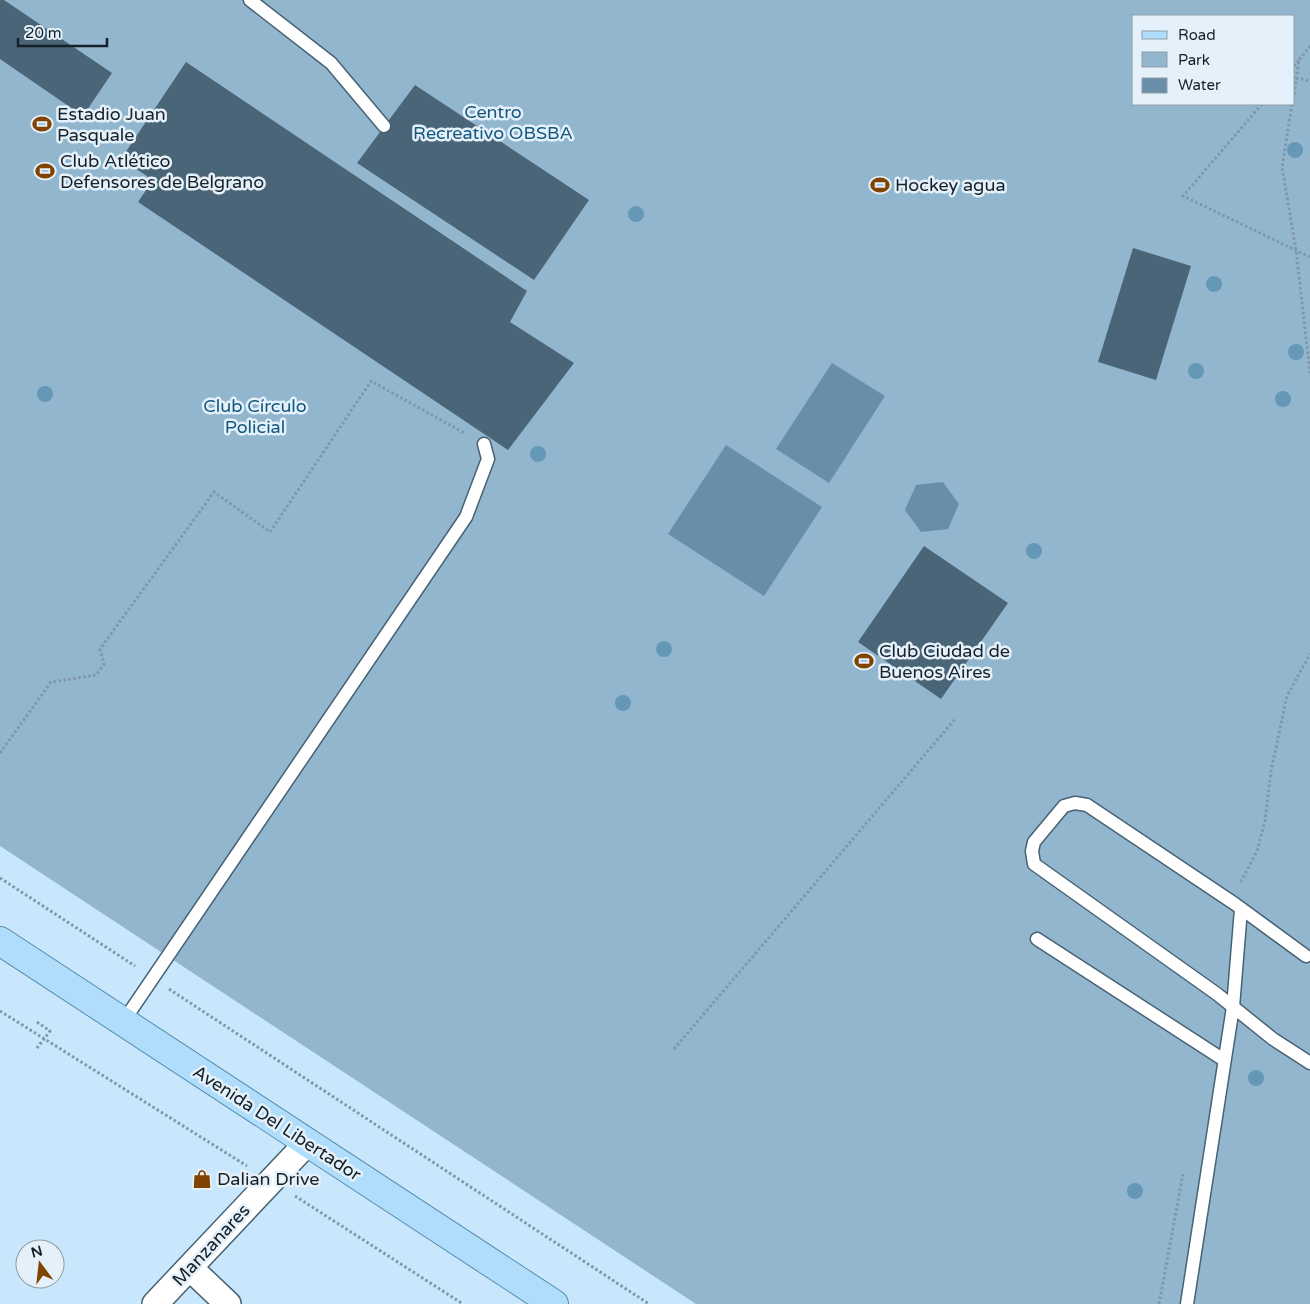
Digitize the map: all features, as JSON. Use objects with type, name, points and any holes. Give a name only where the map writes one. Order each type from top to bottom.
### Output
[{"type":"main road","name":"Avenida Del Libertador","points":[[0,941],[554,1304]]},
{"type":"street","name":"Manzanares","points":[[156,1304],[307,1143]]},
{"type":"street","points":[[190,1268],[228,1304]]},
{"type":"lane","points":[[254,1],[331,63],[384,126]]},
{"type":"lane","points":[[122,1022],[466,517],[488,459],[484,444]]},
{"type":"lane","points":[[1306,956],[1242,909],[1087,805],[1075,803],[1064,806],[1034,842],[1032,851],[1034,864],[1233,1007],[1273,1039],[1310,1063]]},
{"type":"lane","points":[[1187,1304],[1233,1007],[1242,909]]},
{"type":"lane","points":[[1037,938],[1224,1060]]},
{"type":"path","points":[[1295,65],[1310,46]]},
{"type":"path","points":[[1295,86],[1299,60]]},
{"type":"path","points":[[1296,78],[1310,81]]},
{"type":"path","points":[[1261,105],[1183,196],[1310,256]]},
{"type":"path","points":[[1292,105],[1282,167],[1296,250],[1310,372]]},
{"type":"path","points":[[0,752],[51,682],[96,675],[104,664],[100,649],[214,492],[270,532],[371,381],[484,444]]},
{"type":"path","points":[[674,1049],[956,718]]},
{"type":"path","points":[[0,878],[650,1304]]},
{"type":"path","points":[[0,1011],[271,1180],[463,1304]]},
{"type":"path","points":[[37,1022],[50,1030],[37,1048]]},
{"type":"green space","name":"Club Ciudad de Buenos Aires","points":[[0,0],[1310,0],[1310,1304],[696,1304],[0,846]]},
{"type":"water","points":[[832,363],[885,396],[829,483],[776,449]]},
{"type":"water","points":[[726,445],[822,507],[764,596],[668,534]]},
{"type":"water","points":[[943,482],[959,504],[948,529],[921,532],[905,510],[916,485]]},
{"type":"building","points":[[0,0],[4,0],[112,73],[83,116],[0,59]]},
{"type":"building","points":[[186,62],[527,291],[510,322],[574,363],[508,450],[138,202],[153,180],[121,159]]},
{"type":"building","points":[[415,85],[589,200],[534,280],[357,163]]},
{"type":"building","points":[[1133,248],[1191,266],[1156,380],[1098,362]]},
{"type":"building","points":[[924,546],[1008,603],[941,699],[858,642]]},
{"type":"place","name":"Estadio Juan Pasquale","points":[[42,124]]},
{"type":"place","name":"Club Atlético Defensores de Belgrano","points":[[45,171]]},
{"type":"place","name":"Hockey agua","points":[[880,185]]},
{"type":"place","name":"Club Ciudad de Buenos Aires","points":[[864,661]]},
{"type":"place","name":"Dalian Drive","points":[[202,1179]]},
{"type":"park label","name":"Centro Recreativo OBSBA","points":[[493,122]]},
{"type":"park label","name":"Club Círculo Policial","points":[[255,416]]}]
